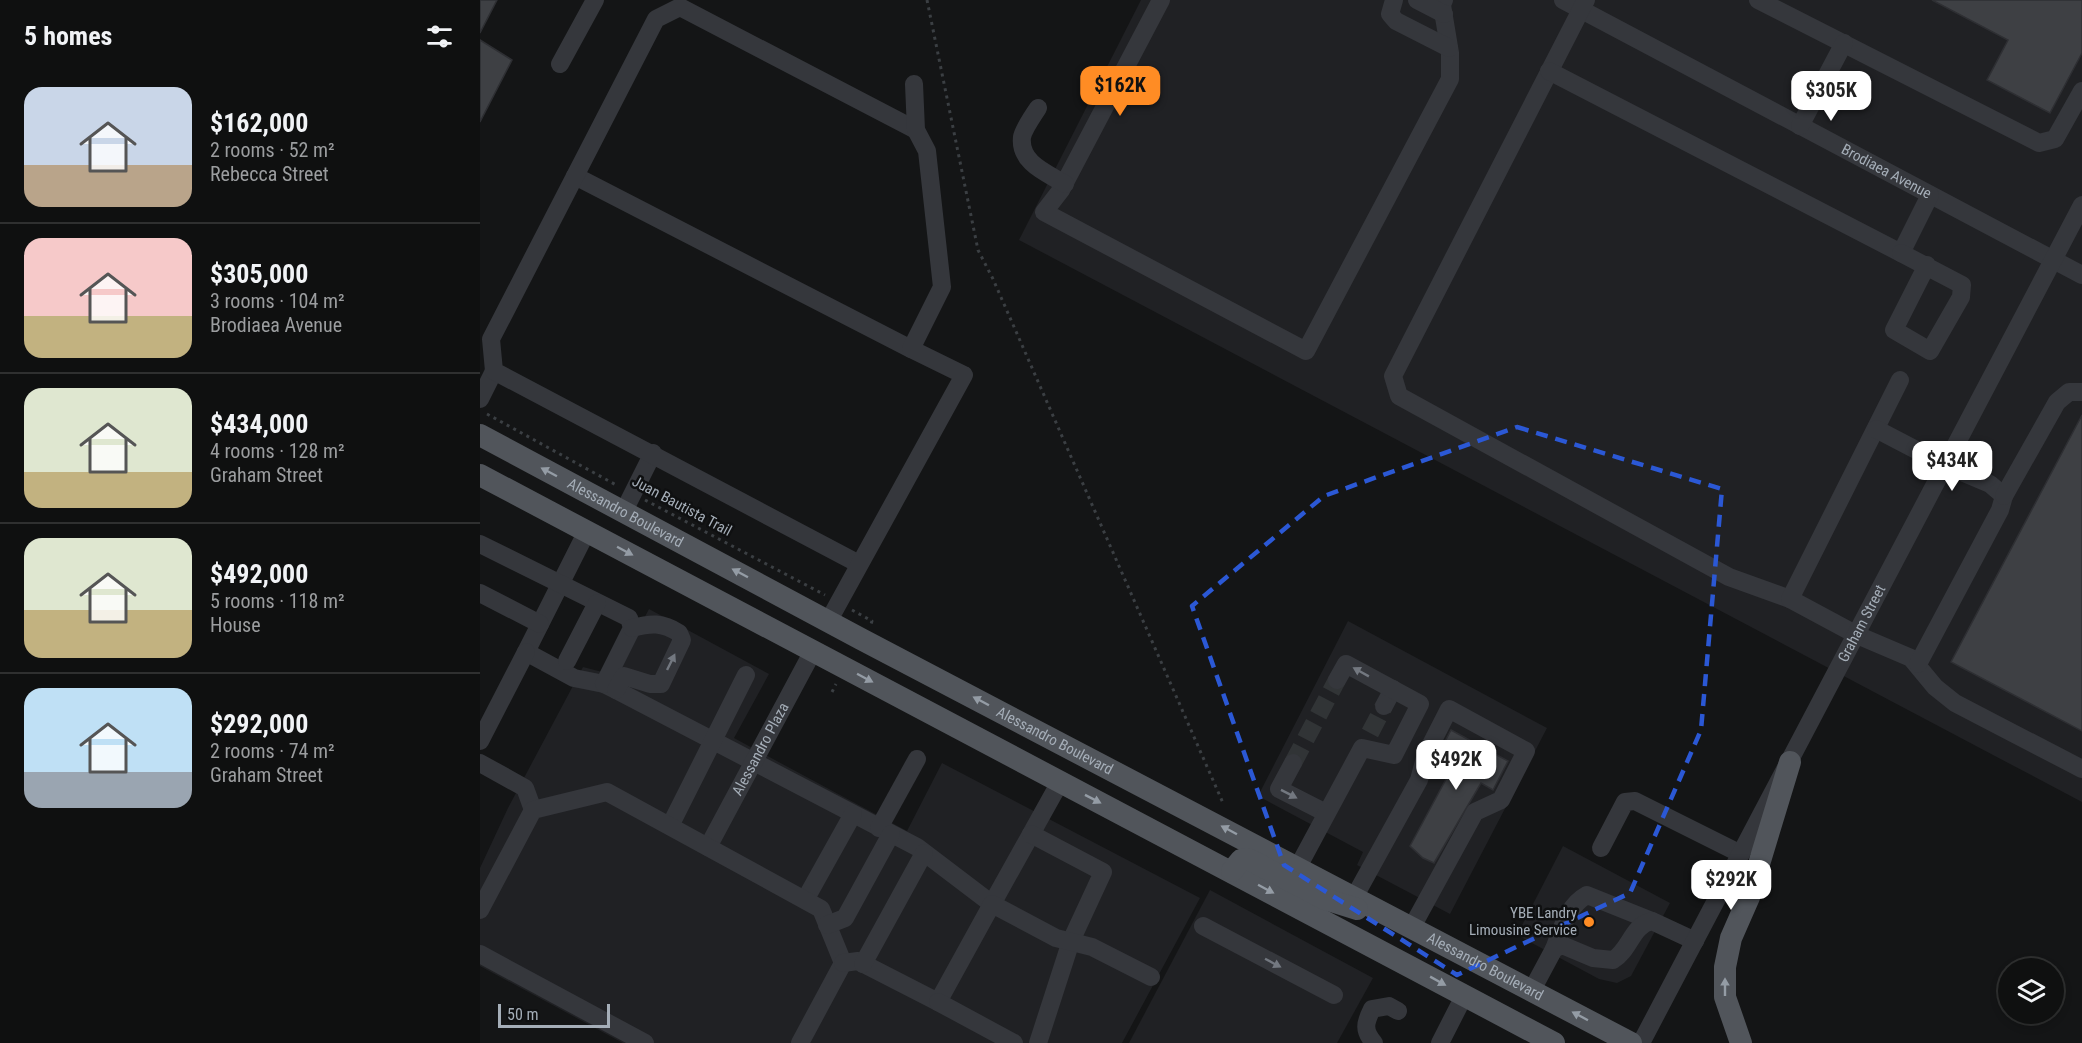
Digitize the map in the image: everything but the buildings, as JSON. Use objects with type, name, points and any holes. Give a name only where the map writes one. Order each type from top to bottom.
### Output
[{"type":"main road","name":"Alessandro Boulevard","points":[[480,435],[628,502],[1298,867],[1631,1043]]},
{"type":"main road","points":[[480,475],[1554,1043]]},
{"type":"main road","points":[[813,651],[833,612]]},
{"type":"main road","points":[[1740,1043],[1725,998],[1725,967],[1731,938],[1749,897],[1790,762]]},
{"type":"main road","points":[[1232,871],[1241,860],[1248,859],[1325,899],[1349,907],[1391,915]]},
{"type":"street","points":[[560,64],[595,0]]},
{"type":"street","points":[[1161,0],[1065,184],[1044,213],[1306,351],[1450,79],[1444,7],[1417,0]]},
{"type":"street","points":[[1394,0],[1390,14],[1396,21],[1449,48]]},
{"type":"street","name":"Brodiaea Avenue","points":[[1563,0],[1583,5],[1800,126],[2082,275]]},
{"type":"street","points":[[1758,0],[2039,143],[2055,140],[2082,91]]},
{"type":"street","points":[[1583,5],[1394,375],[1399,396],[1729,577],[1790,598],[1857,634],[1894,650],[1918,664],[1935,687],[1955,703],[2082,769]]},
{"type":"street","points":[[480,399],[494,371],[491,339],[656,19],[680,7],[916,130]]},
{"type":"street","points":[[1800,126],[1844,43]]},
{"type":"street","points":[[1549,71],[1928,265],[1962,285],[1961,297],[1930,351],[1894,330],[1928,265]]},
{"type":"street","points":[[911,349],[942,287],[927,151],[916,130],[914,84]]},
{"type":"street","points":[[1038,108],[1022,137],[1024,149],[1030,163],[1065,184]]},
{"type":"street","points":[[574,176],[964,375],[833,612]]},
{"type":"street","points":[[1901,253],[1930,195]]},
{"type":"street","name":"Graham Street","points":[[1641,1043],[2082,205]]},
{"type":"street","points":[[494,371],[653,453],[859,564]]},
{"type":"street","points":[[1790,598],[1900,380]]},
{"type":"street","points":[[1918,664],[2000,510],[2004,496],[2057,402],[2069,392],[2082,392]]},
{"type":"street","points":[[1876,429],[1945,465],[1990,484],[2004,496]]},
{"type":"street","points":[[628,502],[653,453]]},
{"type":"street","points":[[480,741],[587,531]]},
{"type":"street","points":[[480,544],[629,618],[632,628],[610,687]]},
{"type":"street","points":[[480,593],[540,624]]},
{"type":"street","points":[[567,661],[597,603]]},
{"type":"street","points":[[610,687],[624,676],[650,684],[661,684],[682,640],[680,633],[664,625],[654,623],[632,628]]},
{"type":"street","name":"Alessandro Plaza","points":[[708,847],[813,651]]},
{"type":"street","points":[[526,652],[574,678],[610,687],[885,831],[924,853],[992,904],[1056,938],[1092,947],[1151,977]]},
{"type":"street","points":[[1298,867],[1366,740],[1394,755],[1420,704],[1346,664],[1337,680]]},
{"type":"street","points":[[670,826],[746,675]]},
{"type":"street","points":[[1384,706],[1393,689]]},
{"type":"street","points":[[1355,896],[1419,780],[1426,754],[1449,710],[1526,751],[1501,800],[1475,812],[1412,927]]},
{"type":"street","points":[[827,925],[846,918],[917,759]]},
{"type":"street","points":[[480,763],[525,788],[532,810],[480,909]]},
{"type":"street","points":[[1293,763],[1279,789],[1326,813]]},
{"type":"street","points":[[938,1002],[1060,782]]},
{"type":"street","points":[[532,810],[606,792],[821,909],[843,963]]},
{"type":"street","points":[[1601,848],[1625,802],[1635,801],[1741,854]]},
{"type":"street","points":[[805,900],[853,814]]},
{"type":"street","points":[[1031,834],[1103,872],[1071,940],[1038,1043]]},
{"type":"street","points":[[863,964],[924,853]]},
{"type":"street","points":[[1532,990],[1554,949],[1569,912],[1577,901],[1587,895],[1695,941]]},
{"type":"street","points":[[1554,949],[1562,945],[1593,958],[1613,960],[1625,949],[1644,922],[1652,921]]},
{"type":"street","points":[[1203,926],[1334,995]]},
{"type":"street","points":[[480,954],[645,1043]]},
{"type":"street","points":[[843,963],[858,961],[1014,1043]]},
{"type":"street","points":[[800,1043],[843,963]]},
{"type":"street","points":[[1440,1043],[1464,996]]},
{"type":"street","points":[[1374,1043],[1366,1034],[1365,1022],[1372,1009],[1389,1006],[1398,1011]]},
{"type":"path","points":[[927,0],[978,250],[993,279],[1223,803]]},
{"type":"path","name":"Juan Bautista Trail","points":[[480,411],[628,502],[833,612],[872,621]]},
{"type":"highlighted area","points":[[1517,427],[1722,489],[1701,730],[1630,893],[1457,975],[1284,865],[1192,606],[1324,496]]},
{"type":"shaded area","points":[[1141,0],[2082,0],[2082,802],[1019,240]]},
{"type":"shaded area","points":[[649,609],[769,674],[734,738],[907,831],[942,763],[1200,898],[1122,1043],[623,1043],[480,966],[480,868],[508,808],[583,667],[614,675]]},
{"type":"shaded area","points":[[1348,621],[1547,728],[1450,914],[1357,865],[1363,852],[1258,796]]},
{"type":"shaded area","points":[[1563,846],[1670,903],[1631,976],[1617,983],[1599,979],[1517,935]]},
{"type":"shaded area","points":[[1210,890],[1373,978],[1337,1043],[1129,1043]]},
{"type":"tunnel","points":[[1293,763],[1337,680]]},
{"type":"tunnel","points":[[1370,733],[1384,706]]},
{"type":"place","name":"YBE Landry Limousine Service","points":[[1589,922]]}]
